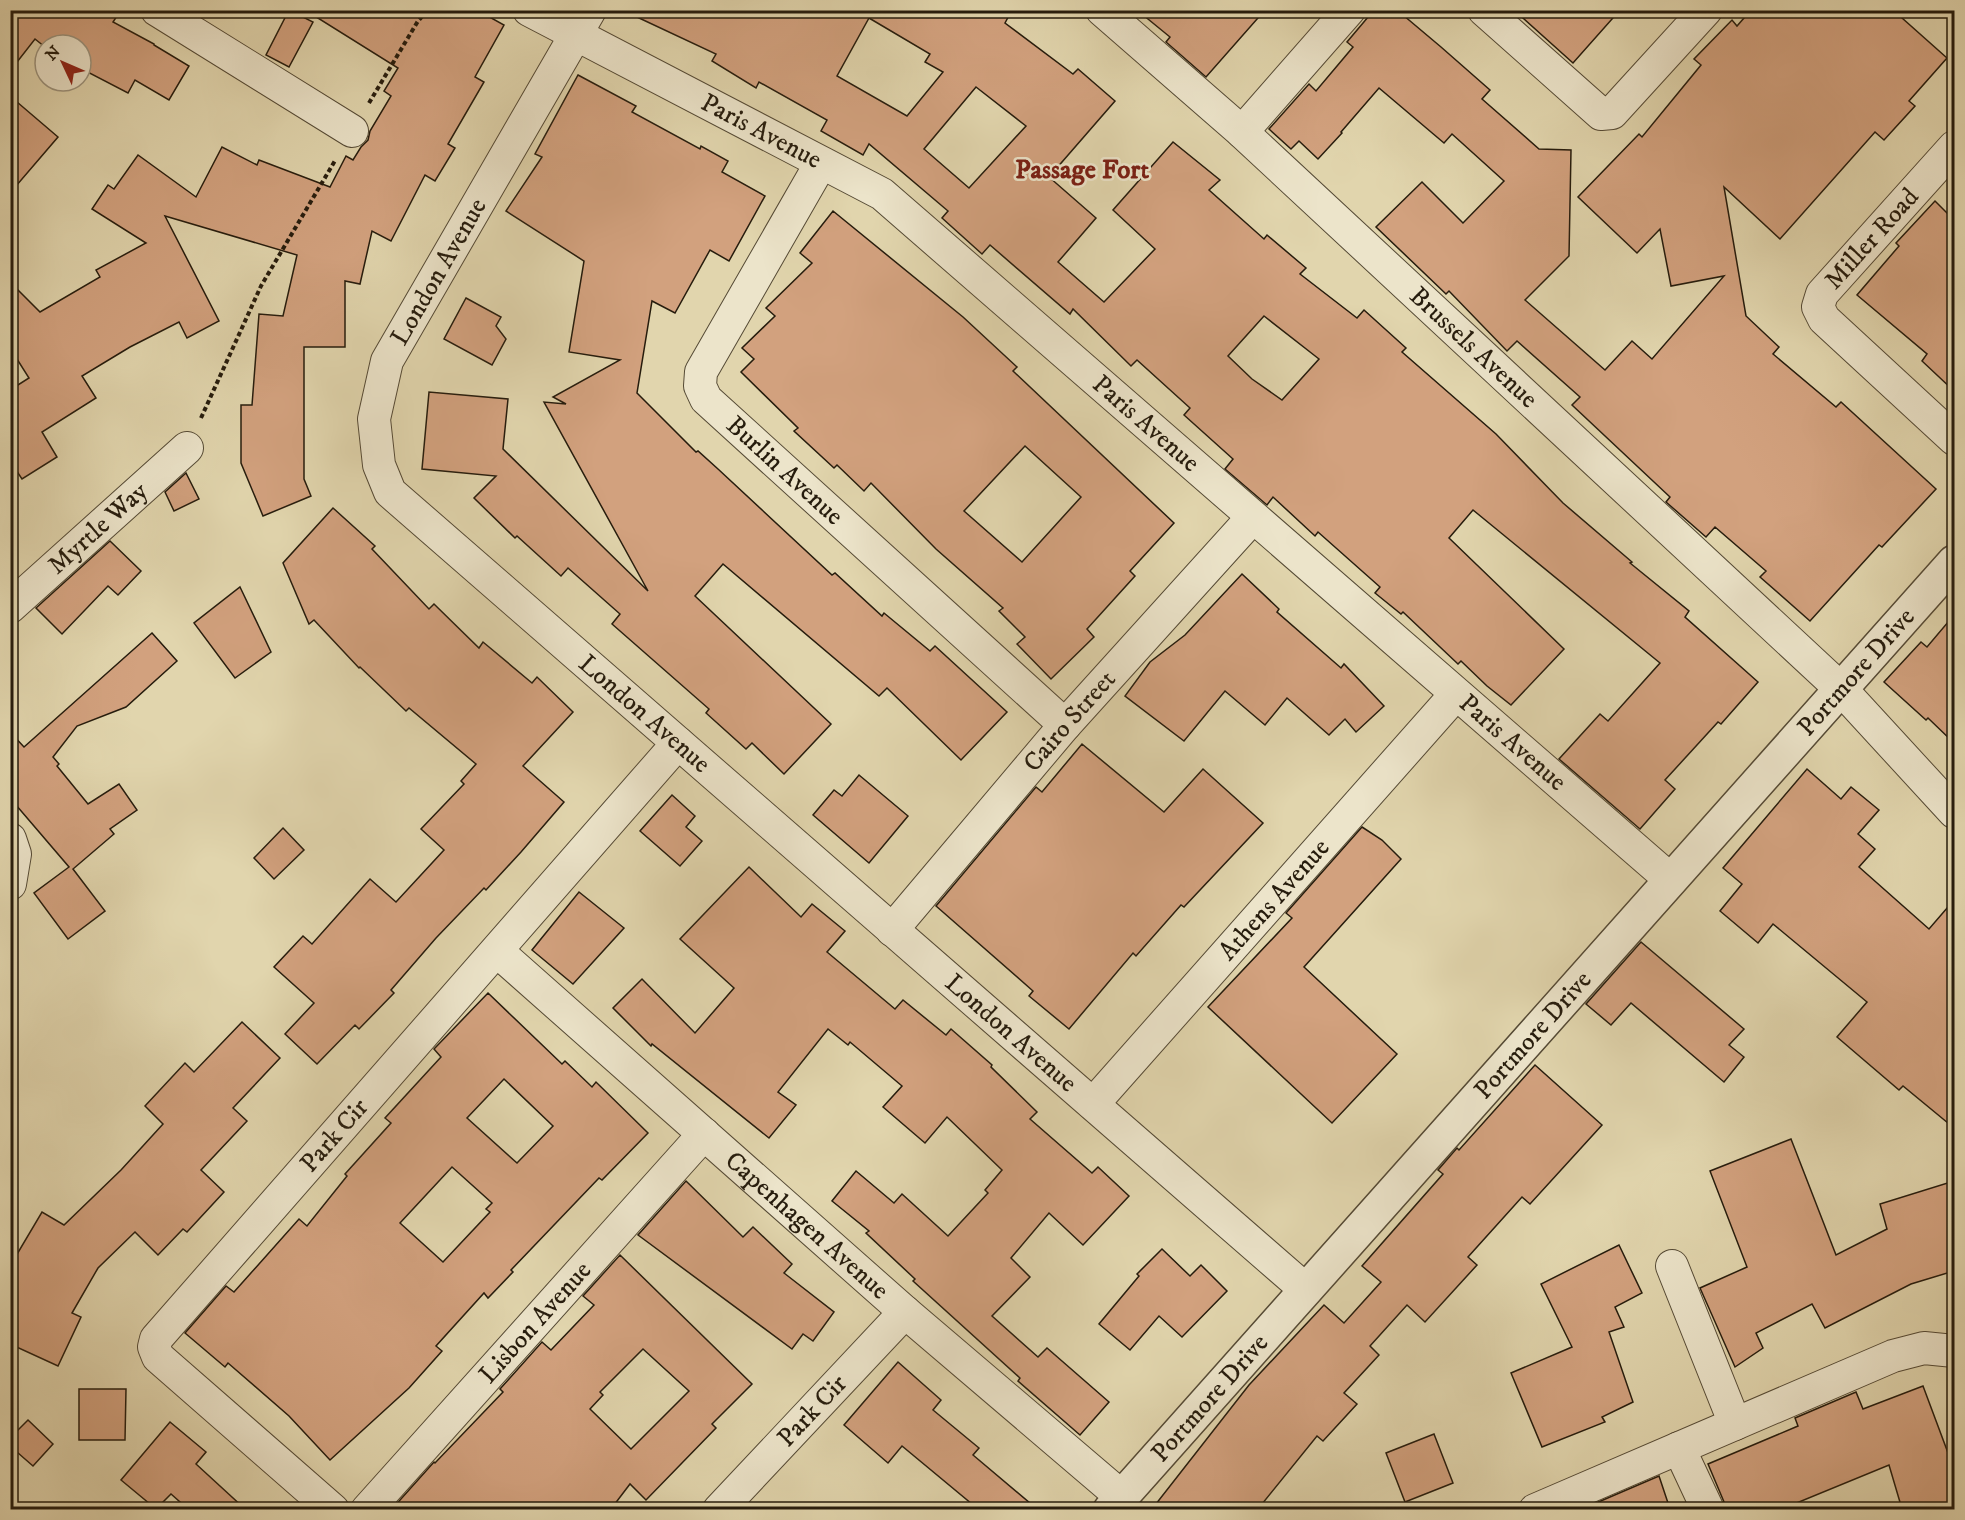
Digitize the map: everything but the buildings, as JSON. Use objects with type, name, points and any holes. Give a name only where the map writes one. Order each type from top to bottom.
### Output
[{"type":"street","points":[[157,10],[352,131]]},
{"type":"street","name":"Paris Avenue","points":[[529,10],[583,23],[821,163],[882,194],[1671,880]]},
{"type":"street","name":"Brussels Avenue","points":[[1102,10],[1242,132],[1841,689],[1954,812]]},
{"type":"street","points":[[1242,132],[1349,10]]},
{"type":"street","points":[[1484,10],[1601,114],[1606,115],[1612,113],[1706,10]]},
{"type":"street","name":"London Avenue","points":[[583,23],[387,361],[374,419],[379,465],[390,492],[1306,1290]]},
{"type":"street","name":"Miller Road","points":[[1954,147],[1822,294],[1818,307],[1824,320],[1954,439]]},
{"type":"street","name":"Burlin Avenue","points":[[821,163],[701,372],[700,386],[706,399],[1065,725]]},
{"type":"street","name":"Myrtle Way","points":[[10,607],[187,448]]},
{"type":"street","name":"Cairo Street","points":[[892,930],[1065,725],[1253,517]]},
{"type":"street","name":"Portmore Drive","points":[[1116,1503],[1954,562]]},
{"type":"street","name":"Athens Avenue","points":[[1093,1104],[1456,693]]},
{"type":"street","name":"Park Cir","points":[[333,1509],[158,1357],[154,1347],[156,1339],[678,743]]},
{"type":"street","points":[[10,839],[15,854],[10,884]]},
{"type":"street","name":"Capenhagen Avenue","points":[[497,951],[905,1312],[1116,1503]]},
{"type":"street","name":"Lisbon Avenue","points":[[367,1509],[704,1134]]},
{"type":"street","points":[[1672,1266],[1735,1424]]},
{"type":"street","name":"Park Cir","points":[[718,1509],[905,1312]]},
{"type":"street","points":[[1535,1509],[1893,1356],[1924,1348],[1954,1351]]},
{"type":"street","points":[[1679,1448],[1708,1509]]},
{"type":"path","points":[[187,448],[261,286],[418,21],[428,10]]},
{"type":"district","name":"Passage Fort","points":[[1082,170]]}]
